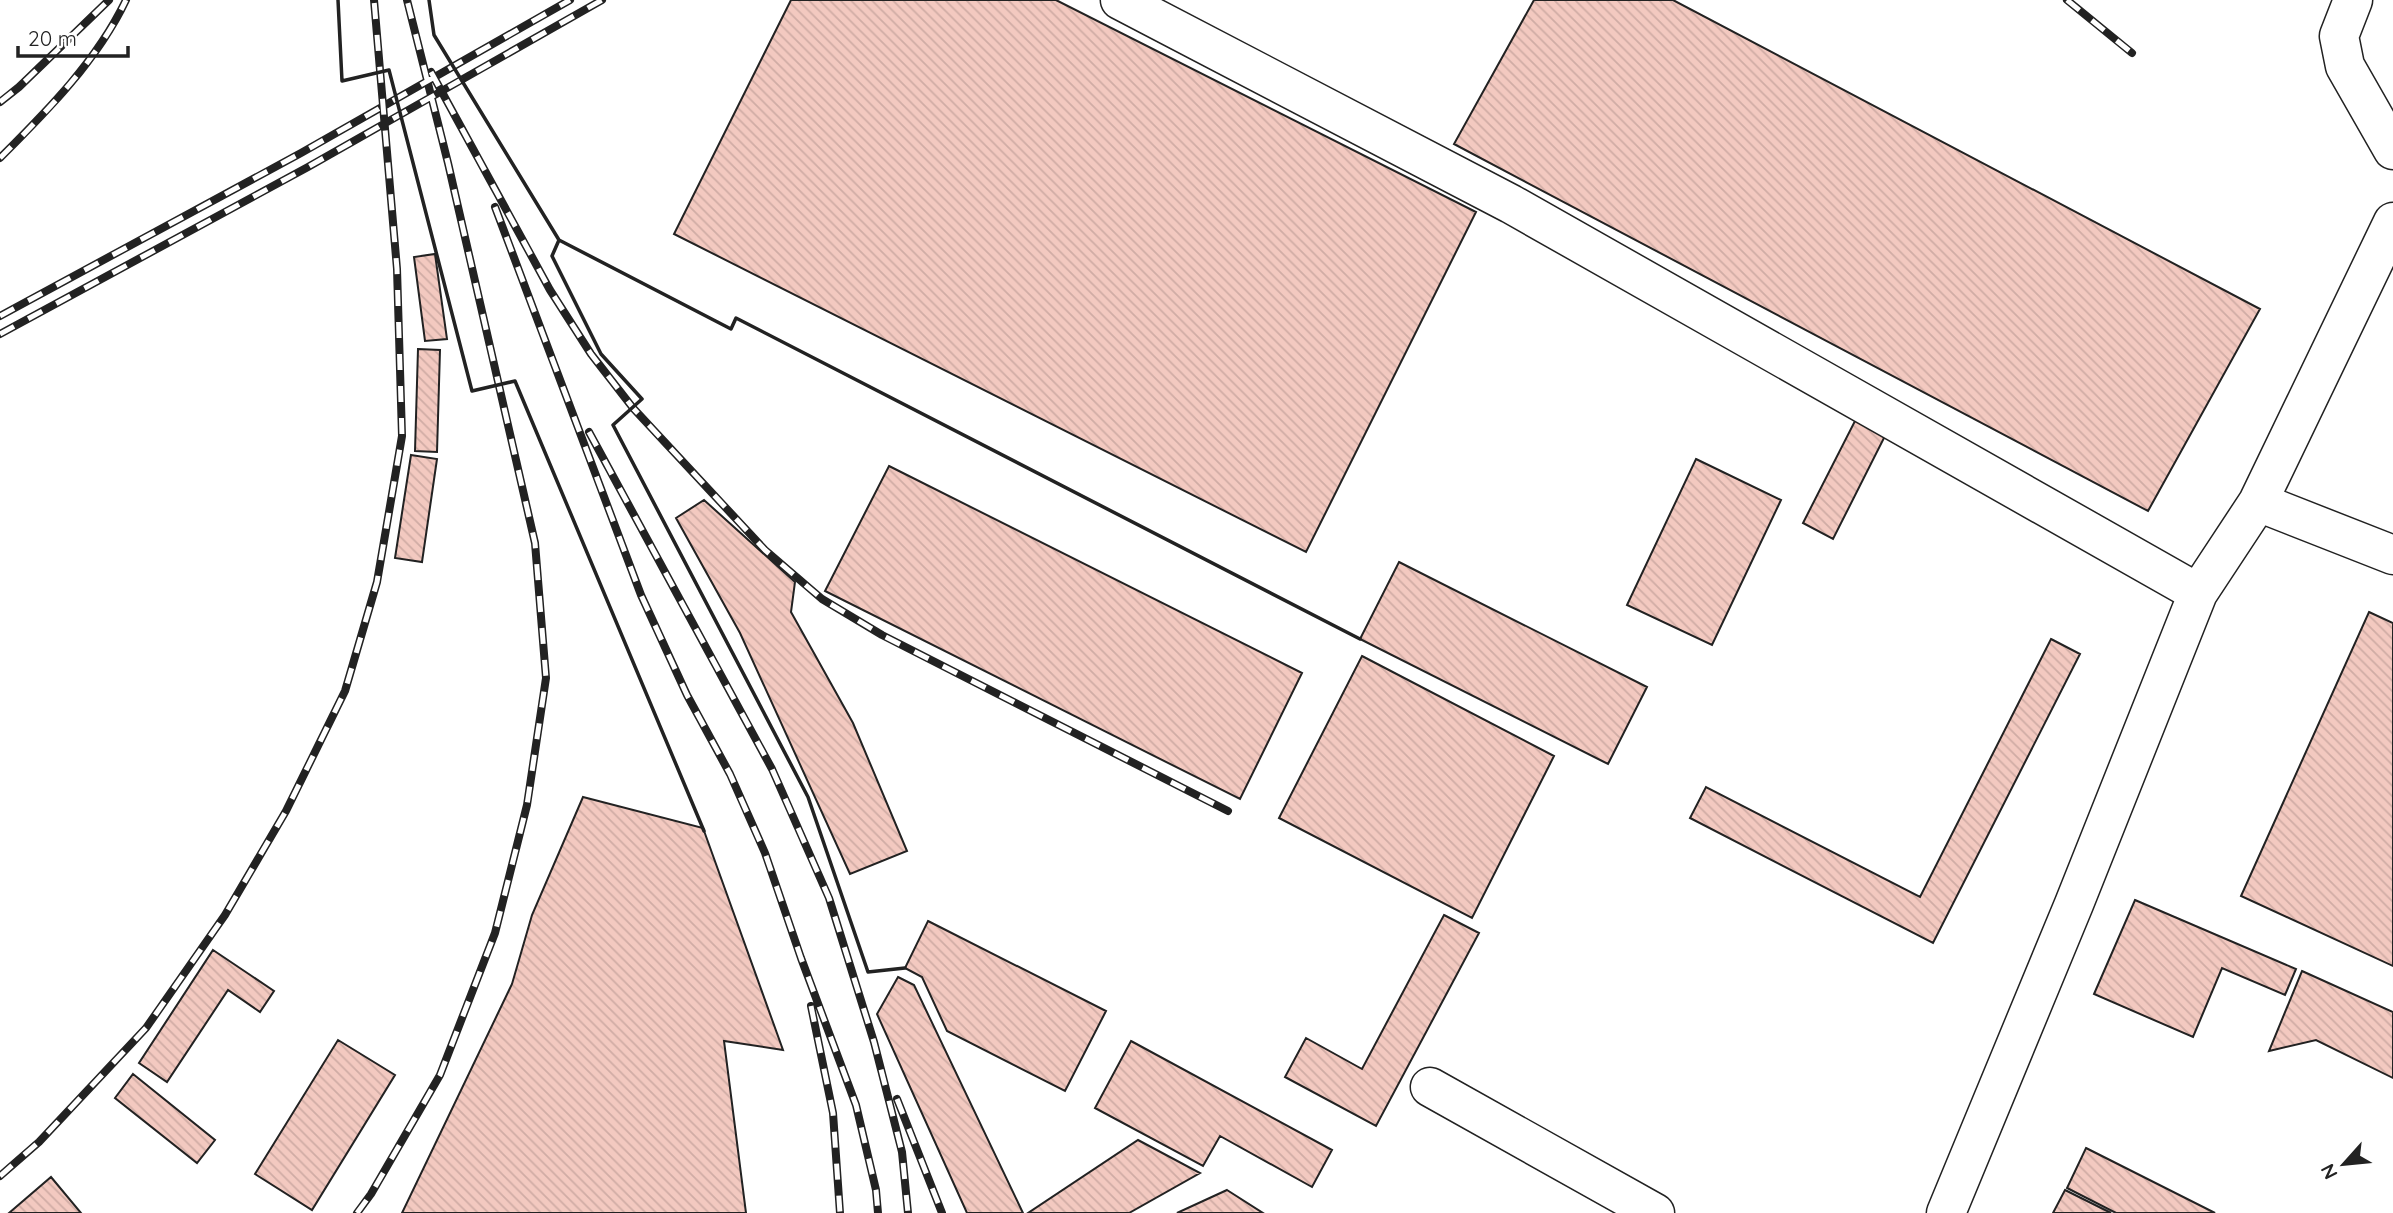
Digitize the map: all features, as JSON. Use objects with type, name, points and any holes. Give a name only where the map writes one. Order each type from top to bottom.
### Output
[{"type":"street","points":[[1120,0],[1511,204],[2198,593]]},
{"type":"street","points":[[2353,0],[2339,36],[2345,66],[2393,150]]},
{"type":"street","points":[[1946,1213],[2074,904],[2198,593],[2259,502],[2393,222]]},
{"type":"street","points":[[2259,502],[2393,555]]},
{"type":"street","points":[[1430,1087],[1655,1213]]},
{"type":"building","points":[[791,0],[1056,0],[1476,212],[1306,552],[674,234]]},
{"type":"building","points":[[1534,0],[1673,0],[2260,309],[2148,511],[1454,144]]},
{"type":"building","points":[[435,254],[447,339],[425,341],[414,257]]},
{"type":"building","points":[[418,349],[440,350],[437,452],[415,451]]},
{"type":"building","points":[[1857,417],[1887,432],[1833,539],[1803,523]]},
{"type":"building","points":[[411,455],[437,459],[422,562],[395,558]]},
{"type":"building","points":[[1696,459],[1781,500],[1712,645],[1627,605]]},
{"type":"building","points":[[889,466],[1302,673],[1240,799],[825,591]]},
{"type":"building","points":[[704,500],[795,582],[791,612],[853,723],[907,851],[850,874],[740,633],[676,518]]},
{"type":"building","points":[[1399,562],[1647,687],[1608,764],[1360,639]]},
{"type":"building","points":[[2369,612],[2393,623],[2393,966],[2241,896]]},
{"type":"building","points":[[2051,639],[2080,654],[1933,943],[1690,818],[1706,787],[1920,897]]},
{"type":"building","points":[[1362,656],[1554,756],[1472,918],[1279,818]]},
{"type":"building","points":[[583,797],[703,828],[783,1050],[724,1041],[746,1213],[402,1213],[512,984],[532,915]]},
{"type":"building","points":[[2135,900],[2296,969],[2285,995],[2222,968],[2193,1037],[2094,994]]},
{"type":"building","points":[[1444,915],[1479,933],[1376,1126],[1285,1077],[1306,1038],[1362,1069]]},
{"type":"building","points":[[928,921],[1106,1011],[1065,1091],[947,1031],[922,977],[905,968]]},
{"type":"building","points":[[213,950],[274,991],[260,1012],[228,990],[167,1082],[139,1063]]},
{"type":"building","points":[[2302,971],[2393,1012],[2393,1078],[2316,1040],[2269,1051]]},
{"type":"building","points":[[898,977],[914,985],[1023,1213],[967,1213],[877,1014]]},
{"type":"building","points":[[338,1040],[395,1075],[312,1210],[255,1174]]},
{"type":"building","points":[[1131,1041],[1332,1150],[1312,1187],[1220,1136],[1203,1166],[1095,1108]]},
{"type":"building","points":[[133,1074],[215,1140],[197,1163],[115,1098]]},
{"type":"building","points":[[1138,1140],[1200,1173],[1129,1213],[1028,1213]]},
{"type":"building","points":[[2086,1148],[2215,1213],[2116,1213],[2067,1188]]},
{"type":"building","points":[[51,1177],[81,1213],[9,1213]]},
{"type":"building","points":[[1227,1190],[1263,1213],[1177,1213]]},
{"type":"building","points":[[2065,1190],[2111,1213],[2053,1213]]},
{"type":"railway","points":[[0,102],[109,0]]},
{"type":"railway","points":[[0,158],[86,64],[101,44],[126,0]]},
{"type":"railway","points":[[0,1176],[39,1142],[146,1028],[225,915],[286,811],[345,691],[377,582],[402,436],[397,269],[374,0]]},
{"type":"railway","points":[[357,1213],[371,1194],[440,1075],[495,933],[527,805],[546,678],[535,543],[448,163],[407,0]]},
{"type":"railway","points":[[0,316],[301,153],[570,0]]},
{"type":"railway","points":[[0,334],[308,167],[602,0]]},
{"type":"railway","points":[[2067,0],[2132,53]]},
{"type":"railway","points":[[431,72],[550,290],[591,354],[633,408],[765,550],[822,599],[882,635],[1228,811]]},
{"type":"railway","points":[[495,207],[641,595],[687,695],[730,774],[765,853],[856,1105],[876,1190],[878,1213]]},
{"type":"railway","points":[[589,432],[772,769],[829,898],[874,1042],[902,1152],[908,1213]]},
{"type":"railway","points":[[811,1006],[833,1113],[840,1213]]},
{"type":"railway","points":[[897,1099],[942,1213]]},
{"type":"wall","points":[[338,0],[342,81],[389,70],[472,391],[515,381],[704,831]]},
{"type":"wall","points":[[429,0],[434,35],[559,240],[731,329],[736,318],[1360,639]]},
{"type":"wall","points":[[559,240],[552,256],[601,354],[642,399],[613,425],[808,797],[868,972],[905,968]]}]
